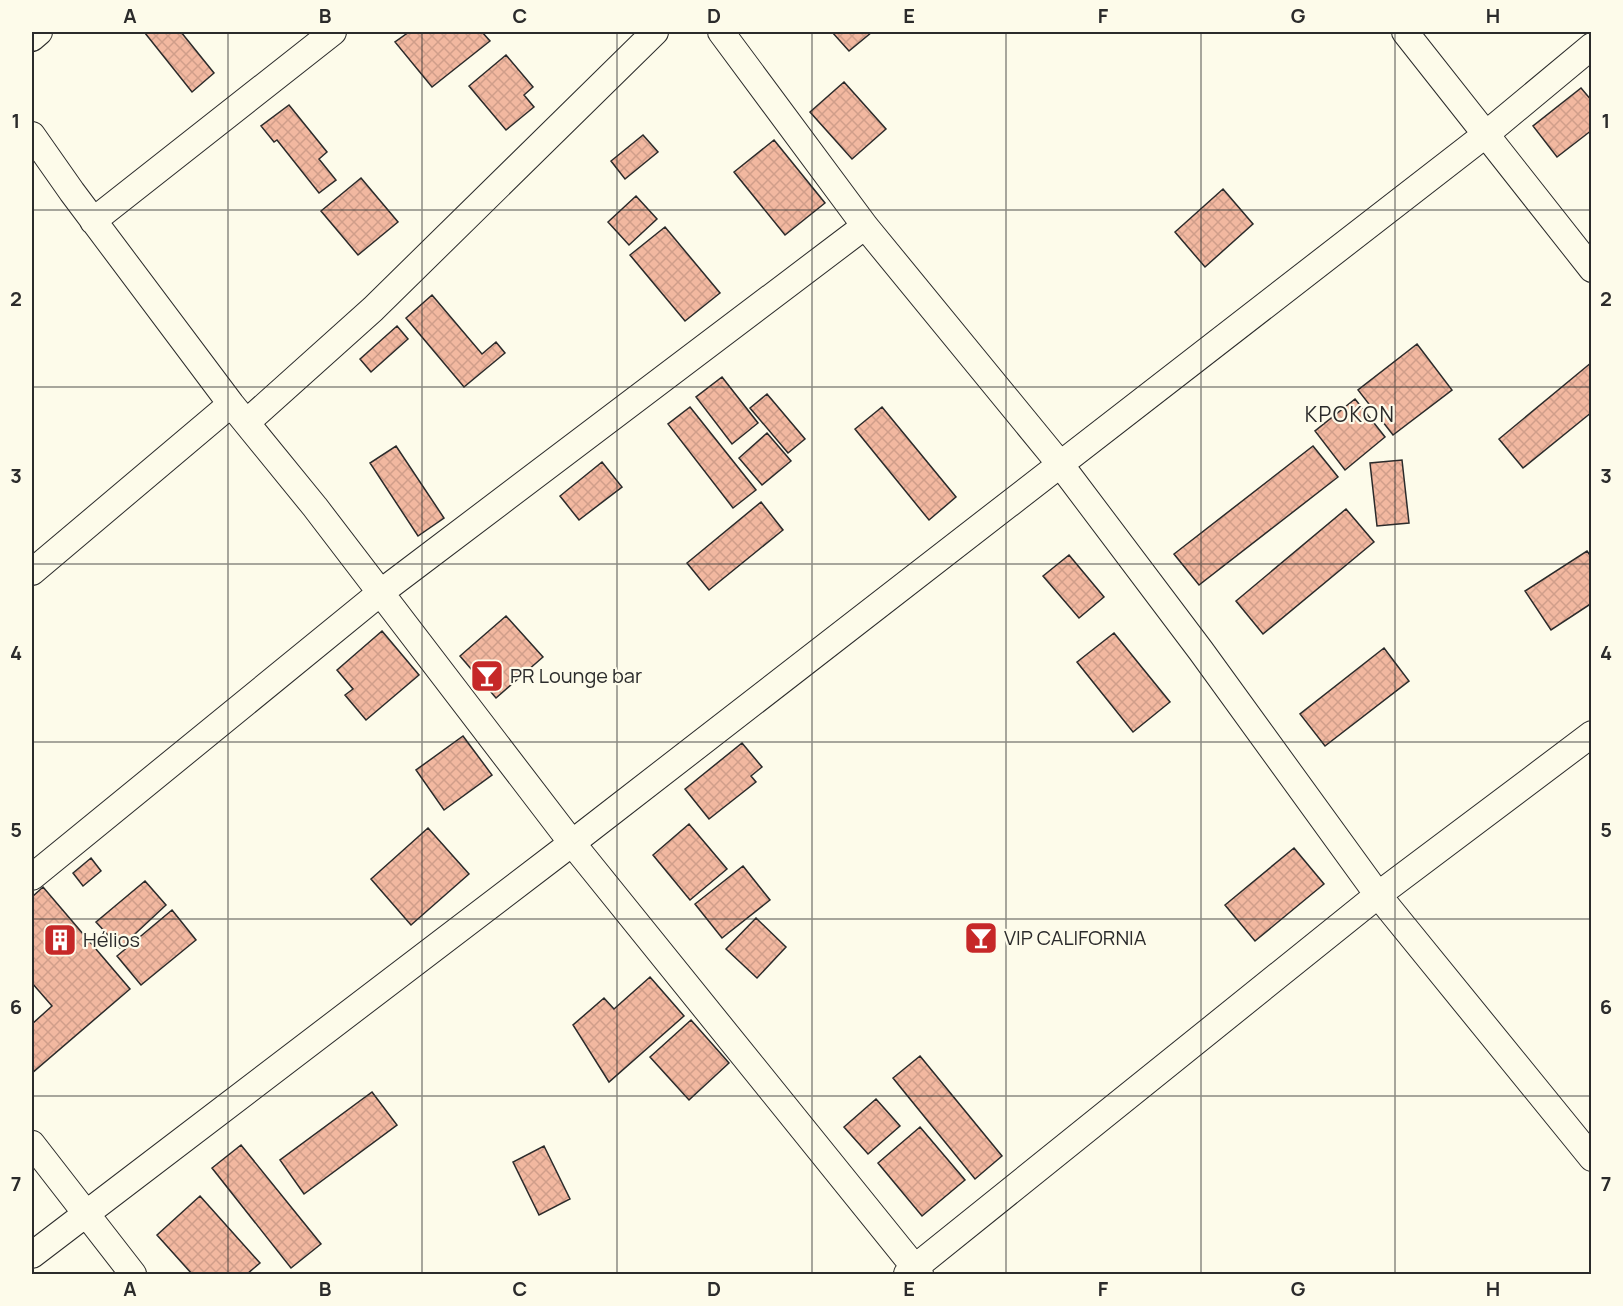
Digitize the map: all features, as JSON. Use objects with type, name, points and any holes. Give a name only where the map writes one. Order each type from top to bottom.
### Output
[{"type":"street","points":[[32,38],[39,32]]},
{"type":"street","points":[[93,221],[333,32]]},
{"type":"street","points":[[32,572],[373,309],[655,32]]},
{"type":"street","points":[[721,32],[865,226],[1060,464],[1201,651],[1378,894],[1592,1158]]},
{"type":"street","points":[[1405,32],[1592,269]]},
{"type":"street","points":[[32,1255],[572,843],[1485,135],[1592,46]]},
{"type":"street","points":[[32,135],[93,221],[239,413],[315,507],[572,843],[914,1272],[1378,894],[1592,734]]},
{"type":"street","points":[[32,877],[380,593],[865,226]]},
{"type":"street","points":[[32,1144],[133,1275]]},
{"type":"building","points":[[146,32],[181,32],[214,73],[192,92]]},
{"type":"building","points":[[409,32],[482,32],[490,41],[432,87],[395,42]]},
{"type":"building","points":[[832,32],[872,32],[849,51]]},
{"type":"building","points":[[506,55],[533,87],[524,95],[534,107],[506,130],[469,86]]},
{"type":"building","points":[[844,82],[886,129],[852,159],[810,112]]},
{"type":"building","points":[[1581,88],[1592,101],[1592,130],[1557,157],[1533,126]]},
{"type":"building","points":[[289,105],[327,152],[319,159],[336,180],[319,193],[277,140],[274,142],[261,126]]},
{"type":"building","points":[[643,135],[658,152],[625,179],[611,161]]},
{"type":"building","points":[[774,140],[825,203],[785,235],[734,172]]},
{"type":"building","points":[[361,178],[398,222],[358,255],[321,211]]},
{"type":"building","points":[[1223,189],[1253,224],[1205,267],[1175,232]]},
{"type":"building","points":[[636,196],[657,219],[629,245],[608,222]]},
{"type":"building","points":[[665,227],[720,293],[685,321],[630,255]]},
{"type":"building","points":[[432,295],[482,354],[496,342],[505,353],[464,387],[406,318]]},
{"type":"building","points":[[397,326],[408,339],[371,372],[360,359]]},
{"type":"building","points":[[1417,344],[1452,390],[1393,435],[1358,390]]},
{"type":"building","points":[[1592,362],[1592,412],[1523,468],[1499,439]]},
{"type":"building","points":[[722,377],[758,423],[732,444],[696,397]]},
{"type":"building","points":[[767,394],[805,439],[788,453],[750,408]]},
{"type":"building","points":[[1355,399],[1385,437],[1345,470],[1315,431]]},
{"type":"building","points":[[690,407],[756,490],[733,508],[668,424]]},
{"type":"building","points":[[882,407],[956,497],[929,520],[855,429]]},
{"type":"building","points":[[767,433],[791,461],[762,485],[739,458]]},
{"type":"building","points":[[396,446],[444,518],[418,536],[370,463]]},
{"type":"building","points":[[1313,446],[1338,477],[1199,585],[1174,554]]},
{"type":"building","points":[[1402,460],[1409,523],[1377,526],[1370,463]]},
{"type":"building","points":[[602,462],[622,487],[579,520],[560,496]]},
{"type":"building","points":[[761,502],[783,530],[709,590],[687,563]]},
{"type":"building","points":[[1346,509],[1374,542],[1263,634],[1236,601]]},
{"type":"building","points":[[1587,551],[1592,558],[1592,603],[1551,630],[1525,591]]},
{"type":"building","points":[[1069,555],[1104,597],[1079,618],[1043,576]]},
{"type":"building","points":[[506,616],[543,657],[496,698],[460,656]]},
{"type":"building","points":[[382,631],[419,675],[366,720],[345,695],[353,689],[337,670]]},
{"type":"building","points":[[1114,633],[1170,702],[1133,732],[1077,662]]},
{"type":"building","points":[[1384,648],[1409,681],[1325,746],[1300,714]]},
{"type":"building","points":[[463,736],[492,775],[444,810],[416,770]]},
{"type":"building","points":[[742,743],[762,767],[751,776],[756,782],[709,819],[685,789]]},
{"type":"building","points":[[689,824],[727,869],[690,900],[653,855]]},
{"type":"building","points":[[428,828],[469,874],[411,925],[371,879]]},
{"type":"building","points":[[1294,848],[1324,884],[1255,941],[1225,905]]},
{"type":"building","points":[[91,858],[101,871],[83,886],[73,873]]},
{"type":"building","points":[[743,866],[770,900],[722,938],[695,904]]},
{"type":"building","points":[[145,881],[166,905],[120,948],[96,922]]},
{"type":"building","name":"Hélios","points":[[43,887],[130,989],[32,1073],[32,1024],[52,1006],[32,983],[32,897]]},
{"type":"building","points":[[172,910],[196,940],[141,985],[117,956]]},
{"type":"building","points":[[756,918],[786,947],[757,978],[726,949]]},
{"type":"building","points":[[650,977],[684,1016],[609,1082],[573,1025],[604,998],[614,1009]]},
{"type":"building","points":[[691,1020],[729,1063],[689,1100],[650,1057]]},
{"type":"building","points":[[920,1056],[1002,1156],[975,1179],[893,1078]]},
{"type":"building","points":[[372,1092],[397,1125],[304,1194],[280,1160]]},
{"type":"building","points":[[876,1099],[900,1126],[868,1154],[844,1127]]},
{"type":"building","points":[[920,1127],[965,1180],[922,1216],[878,1163]]},
{"type":"building","points":[[241,1145],[321,1244],[291,1268],[212,1168]]},
{"type":"building","points":[[544,1146],[570,1199],[539,1215],[513,1162]]},
{"type":"building","points":[[200,1196],[260,1263],[247,1274],[192,1274],[157,1235]]},
{"type":"place","name":"PR Lounge bar","points":[[487,676]]},
{"type":"place","name":"VIP CALIFORNIA","points":[[981,938]]},
{"type":"place","name":"Hélios","points":[[60,940]]},
{"type":"district","name":"KPOKON","points":[[1350,415]]}]
